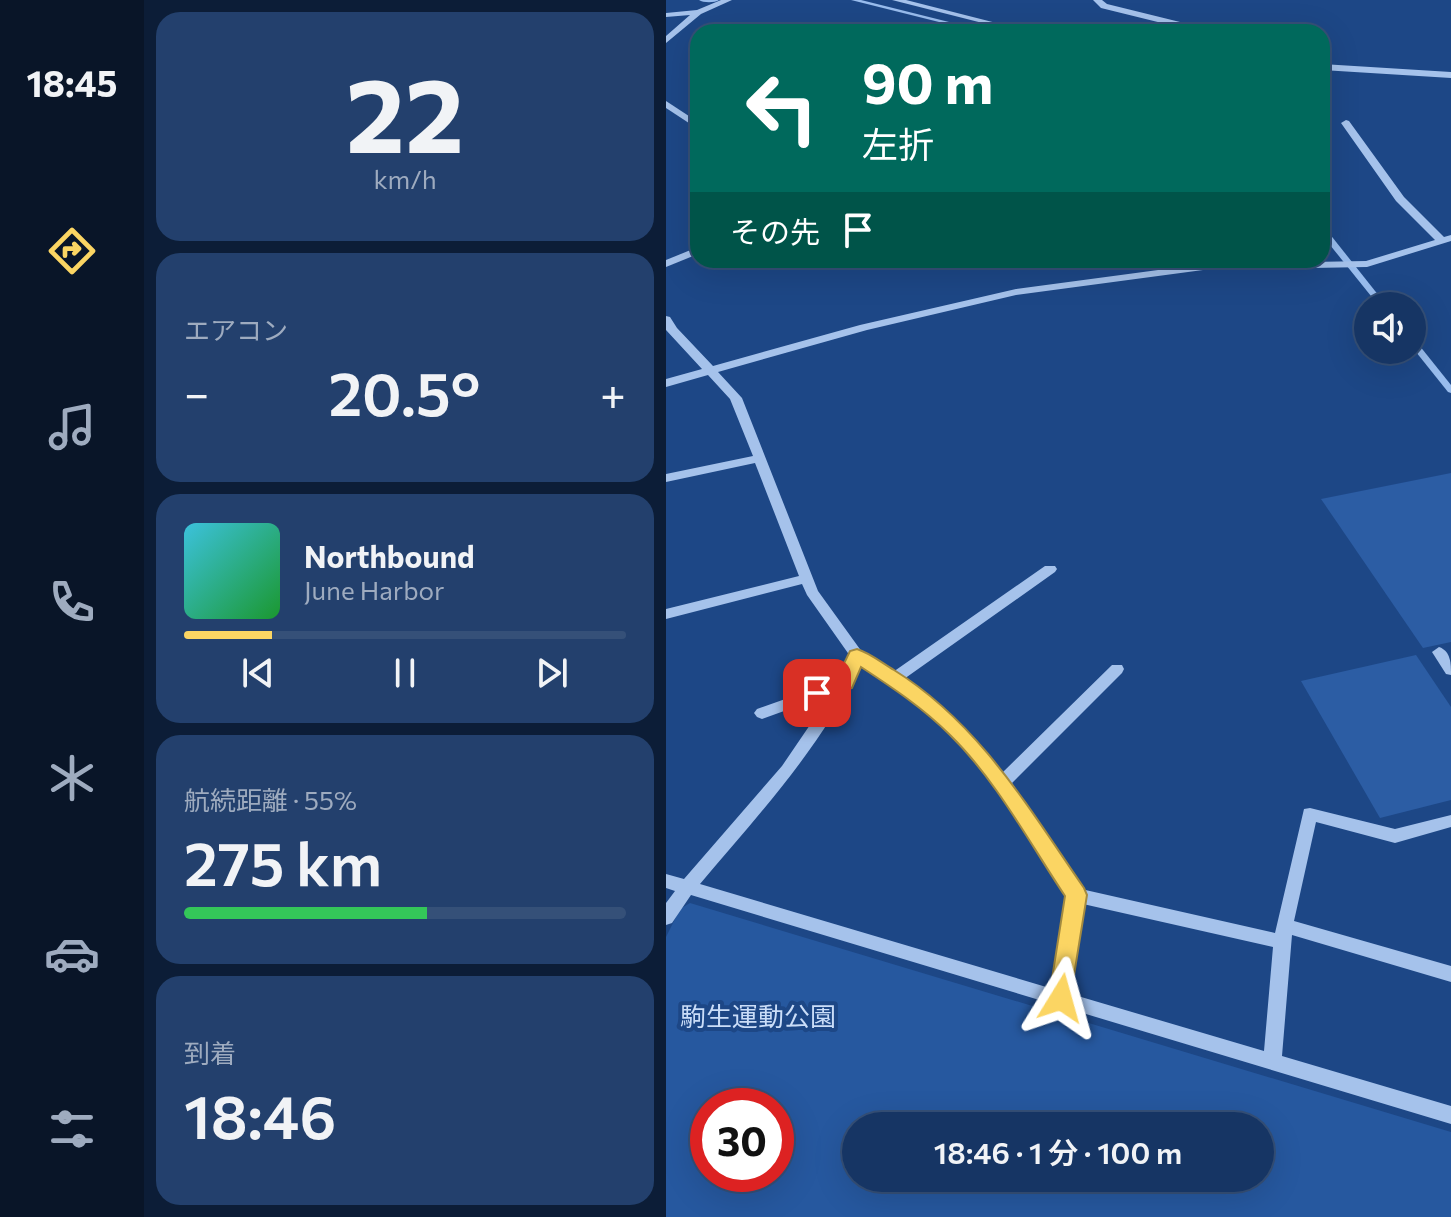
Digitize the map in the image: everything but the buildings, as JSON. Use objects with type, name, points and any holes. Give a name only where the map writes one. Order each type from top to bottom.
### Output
[{"type":"street","points":[[666,15],[698,12],[728,0]]},
{"type":"street","points":[[896,0],[995,24]]},
{"type":"street","points":[[1097,0],[1104,6],[1177,24]]},
{"type":"street","points":[[666,40],[698,12]]},
{"type":"street","points":[[1330,67],[1451,75]]},
{"type":"street","points":[[666,104],[690,120]]},
{"type":"street","points":[[1346,123],[1400,199],[1447,240]]},
{"type":"street","points":[[1330,266],[1367,264],[1447,240]]},
{"type":"street","points":[[666,264],[690,254]]},
{"type":"street","points":[[666,383],[864,327],[1016,292],[1196,268]]},
{"type":"street","points":[[668,326],[736,398],[805,579],[857,656],[894,679],[958,731],[1001,784],[1076,895],[1061,998]]},
{"type":"street","points":[[666,478],[758,459]]},
{"type":"street","points":[[894,679],[1050,569]]},
{"type":"street","points":[[666,614],[805,579]]},
{"type":"street","points":[[1439,652],[1451,670]]},
{"type":"street","points":[[666,918],[688,887],[794,767],[845,683],[857,656]]},
{"type":"street","points":[[1001,784],[1117,669]]},
{"type":"street","points":[[762,713],[845,683]]},
{"type":"street","points":[[1272,1061],[1284,934],[1310,814],[1395,836],[1451,821]]},
{"type":"street","points":[[666,881],[1451,1115]]},
{"type":"street","points":[[1076,895],[1284,934],[1451,974]]},
{"type":"green space","name":"駒生運動公園","points":[[690,903],[1451,1132],[1451,1217],[666,1217],[666,937],[680,909]]},
{"type":"waterway","points":[[702,0],[716,0]]},
{"type":"waterway","points":[[854,0],[953,24]]},
{"type":"waterway","points":[[1330,240],[1372,292]]},
{"type":"waterway","points":[[1426,359],[1451,390]]},
{"type":"route","points":[[817,693],[845,683],[857,656],[912,691],[958,731],[997,777],[1076,895],[1061,998]]}]
